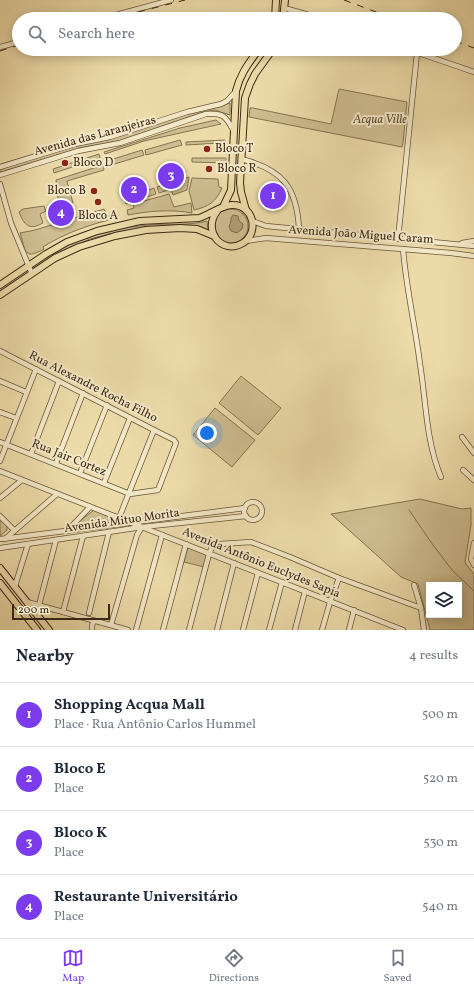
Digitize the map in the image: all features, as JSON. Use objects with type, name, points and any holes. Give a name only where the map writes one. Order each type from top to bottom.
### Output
[{"type":"main road","points":[[275,12],[276,0]]},
{"type":"main road","points":[[284,12],[285,0]]},
{"type":"main road","points":[[254,56],[243,71],[236,92],[230,190],[211,222],[214,236],[218,241],[229,246],[241,244],[246,241],[252,230],[252,221],[246,210],[240,188],[244,110],[246,95],[255,74],[268,56]]},
{"type":"main road","points":[[0,285],[46,254],[67,242],[96,231],[140,221],[199,218],[220,208],[234,205],[240,206],[246,210]]},
{"type":"main road","points":[[0,295],[55,258],[79,247],[115,236],[146,230],[180,228],[197,229],[214,236]]},
{"type":"main road","points":[[0,568],[49,630]]},
{"type":"main road","points":[[0,583],[38,630]]},
{"type":"street","points":[[127,12],[171,0]]},
{"type":"street","points":[[284,8],[300,12]]},
{"type":"street","points":[[0,47],[12,44]]},
{"type":"street","points":[[398,239],[417,56]]},
{"type":"street","points":[[428,56],[474,72]]},
{"type":"street","name":"Avenida das Laranjeiras","points":[[0,168],[75,144],[110,137],[187,112],[221,104],[227,101],[236,92]]},
{"type":"street","name":"Avenida das Laranjeiras","points":[[0,175],[78,151],[120,143],[206,114],[216,113],[228,119],[234,132]]},
{"type":"street","points":[[241,159],[253,162],[273,172],[287,185],[296,203],[299,229]]},
{"type":"street","points":[[0,184],[12,223],[32,274]]},
{"type":"street","name":"Avenida João Miguel Caram","points":[[252,221],[266,226],[474,246]]},
{"type":"street","name":"Avenida João Miguel Caram","points":[[246,241],[266,238],[474,256]]},
{"type":"street","points":[[451,253],[452,244],[474,241]]},
{"type":"street","points":[[403,249],[405,274],[422,376],[429,430],[434,455],[441,478]]},
{"type":"street","points":[[467,255],[474,259]]},
{"type":"street","name":"Rua Alexandre Rocha Filho","points":[[0,350],[174,440],[176,443],[158,490],[130,494]]},
{"type":"street","points":[[0,461],[36,369]]},
{"type":"street","points":[[0,381],[26,392]]},
{"type":"street","points":[[31,454],[59,381]]},
{"type":"street","points":[[56,463],[83,393]]},
{"type":"street","points":[[80,473],[107,405]]},
{"type":"street","points":[[0,412],[16,418]]},
{"type":"street","points":[[104,483],[130,418]]},
{"type":"street","points":[[119,518],[130,494],[154,430]]},
{"type":"street","points":[[462,437],[474,453]]},
{"type":"street","name":"Rua Jair Cortez","points":[[0,442],[56,463],[130,494]]},
{"type":"street","points":[[463,470],[474,480]]},
{"type":"street","name":"Avenida Antônio Euclydes Sapia","points":[[0,471],[402,630]]},
{"type":"street","points":[[0,498],[22,480]]},
{"type":"street","points":[[2,539],[57,494]]},
{"type":"street","points":[[251,503],[260,505],[262,511],[259,517],[255,520],[246,516],[245,508],[251,503]]},
{"type":"street","points":[[67,531],[90,507]]},
{"type":"street","name":"Avenida Mituo Morita","points":[[2,539],[245,508]]},
{"type":"street","points":[[0,516],[14,530]]},
{"type":"street","name":"Avenida Mituo Morita","points":[[0,548],[142,527],[246,516]]},
{"type":"street","points":[[112,625],[137,535],[142,527]]},
{"type":"street","points":[[89,613],[109,532]]},
{"type":"street","points":[[136,630],[162,535]]},
{"type":"street","points":[[62,612],[83,536]]},
{"type":"street","points":[[38,616],[39,605],[56,540]]},
{"type":"street","points":[[189,630],[212,547],[251,542],[339,578],[421,608]]},
{"type":"street","points":[[474,542],[471,559],[474,565]]},
{"type":"street","points":[[15,586],[28,544]]},
{"type":"street","points":[[163,630],[186,544]]},
{"type":"street","points":[[217,630],[234,563]]},
{"type":"street","points":[[243,630],[258,573]]},
{"type":"street","points":[[322,630],[339,578]]},
{"type":"street","points":[[269,630],[282,582]]},
{"type":"street","points":[[414,585],[421,608],[424,630]]},
{"type":"street","points":[[295,630],[306,591]]},
{"type":"street","points":[[27,602],[128,630]]},
{"type":"street","points":[[349,630],[354,610]]},
{"type":"street","points":[[92,630],[94,621]]},
{"type":"street","points":[[38,630],[43,623]]},
{"type":"green space","name":"Acqua Ville","points":[[339,89],[407,102],[402,147],[249,117],[250,108],[253,108],[331,124]]},
{"type":"green space","points":[[230,103],[230,115],[215,110],[203,112],[118,141],[79,148],[0,173],[0,170],[26,160],[79,143]]},
{"type":"green space","points":[[216,120],[221,124],[144,141],[105,154],[104,152],[180,128]]},
{"type":"green space","points":[[180,140],[182,145],[146,155],[145,150]]},
{"type":"green space","points":[[225,140],[225,143],[186,145],[186,142]]},
{"type":"green space","points":[[142,150],[144,155],[108,166],[107,161]]},
{"type":"green space","points":[[99,154],[100,158],[54,173],[53,169]]},
{"type":"green space","points":[[192,158],[226,158],[226,163],[192,162]]},
{"type":"green space","points":[[103,165],[104,170],[67,181],[73,203],[58,198],[56,180]]},
{"type":"green space","points":[[189,177],[187,190],[173,195],[171,189],[159,193],[157,187]]},
{"type":"green space","points":[[192,178],[218,179],[219,187],[222,188],[217,197],[211,203],[194,210],[189,191]]},
{"type":"green space","points":[[154,188],[156,194],[126,204],[124,199]]},
{"type":"green space","points":[[169,194],[174,207],[191,203],[192,213],[160,211],[128,215],[127,210],[134,208],[133,204]]},
{"type":"green space","points":[[44,206],[46,211],[40,214],[43,223],[34,226],[25,223],[19,212],[23,209]]},
{"type":"green space","points":[[104,209],[107,216],[118,215],[117,218],[69,233],[43,247],[44,249],[32,254],[26,252],[20,233],[35,230]]},
{"type":"green space","points":[[228,209],[234,209],[238,210],[245,216],[248,226],[247,233],[241,240],[234,243],[228,243],[224,242],[217,236],[214,229],[214,223],[215,219],[221,212]]},
{"type":"green space","points":[[207,221],[208,231],[137,229],[109,234],[90,239],[56,254],[32,269],[31,266],[66,245],[100,233],[156,224],[200,223]]},
{"type":"green space","points":[[241,376],[281,408],[258,435],[219,403]]},
{"type":"green space","points":[[215,408],[255,440],[232,467],[193,435]]},
{"type":"green space","points":[[420,499],[462,509],[471,508],[471,525],[465,562],[474,574],[474,630],[430,630],[427,618],[462,618],[462,582],[426,582],[426,615],[418,584],[401,577],[331,514]]},
{"type":"green space","points":[[94,510],[114,519],[114,522],[79,527],[77,523]]},
{"type":"green space","points":[[0,518],[7,526],[7,530],[0,536]]},
{"type":"green space","points":[[188,547],[208,554],[204,567],[184,562]]},
{"type":"shaded area","points":[[233,215],[238,216],[239,221],[243,224],[242,229],[237,233],[231,231],[229,227]]},
{"type":"waterway","points":[[409,510],[452,570],[474,591]]},
{"type":"railway","points":[[138,12],[185,0]]},
{"type":"railway","points":[[344,0],[376,12]]},
{"type":"railway","points":[[462,44],[474,48]]},
{"type":"railway","points":[[0,51],[12,47]]},
{"type":"place","name":"Bloco T","points":[[207,149]]},
{"type":"place","name":"Bloco D","points":[[65,163]]},
{"type":"place","name":"Bloco R","points":[[209,169]]},
{"type":"place","name":"Bloco K","points":[[171,176]]},
{"type":"place","name":"Bloco E","points":[[134,190]]},
{"type":"place","name":"Bloco B","points":[[94,191]]},
{"type":"place","name":"Shopping Acqua Mall","points":[[273,196]]},
{"type":"place","name":"Bloco A","points":[[98,202]]},
{"type":"place","name":"Restaurante Universitário","points":[[61,213]]}]
